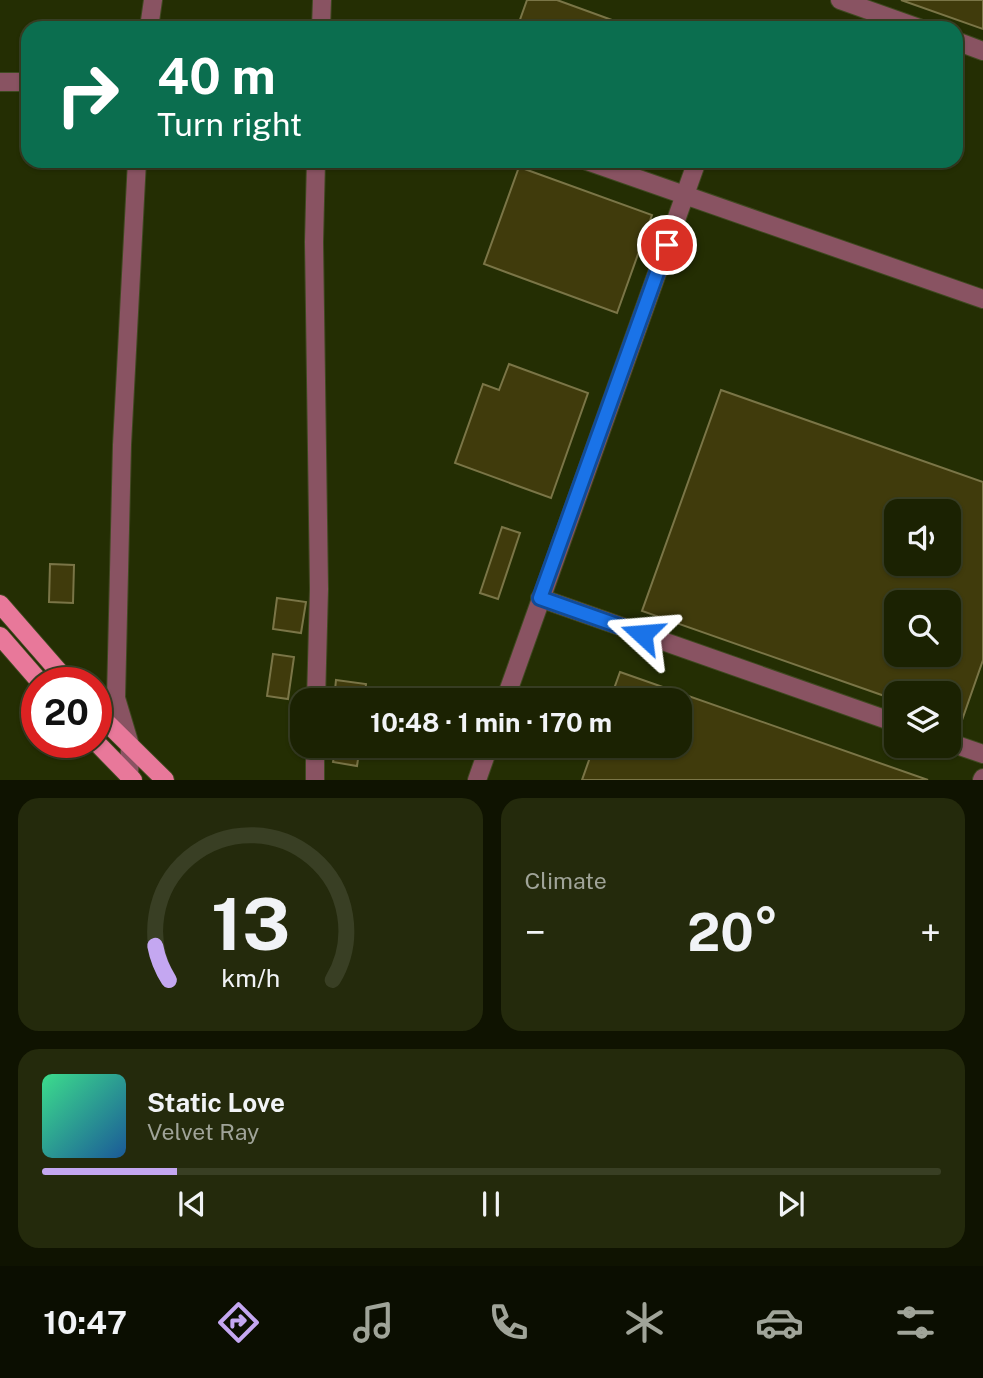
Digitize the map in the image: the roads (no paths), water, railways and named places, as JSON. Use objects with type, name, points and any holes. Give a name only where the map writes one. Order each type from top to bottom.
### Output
[{"type":"main road","points":[[0,604],[55,667]]},
{"type":"main road","points":[[0,636],[27,667]]},
{"type":"main road","points":[[112,728],[165,779]]},
{"type":"main road","points":[[112,758],[131,778]]},
{"type":"street","points":[[150,21],[153,0]]},
{"type":"street","points":[[321,21],[322,0]]},
{"type":"street","points":[[840,0],[899,21]]},
{"type":"street","points":[[963,44],[983,51]]},
{"type":"street","points":[[0,82],[21,82]]},
{"type":"street","points":[[131,778],[130,745],[116,698],[122,445],[137,168]]},
{"type":"street","points":[[316,168],[316,688]]},
{"type":"street","points":[[607,168],[983,299]]},
{"type":"street","points":[[509,688],[695,168]]},
{"type":"street","points":[[540,598],[884,719]]},
{"type":"street","points":[[961,746],[983,754]]},
{"type":"street","points":[[315,758],[315,779]]},
{"type":"street","points":[[477,779],[485,758]]}]
